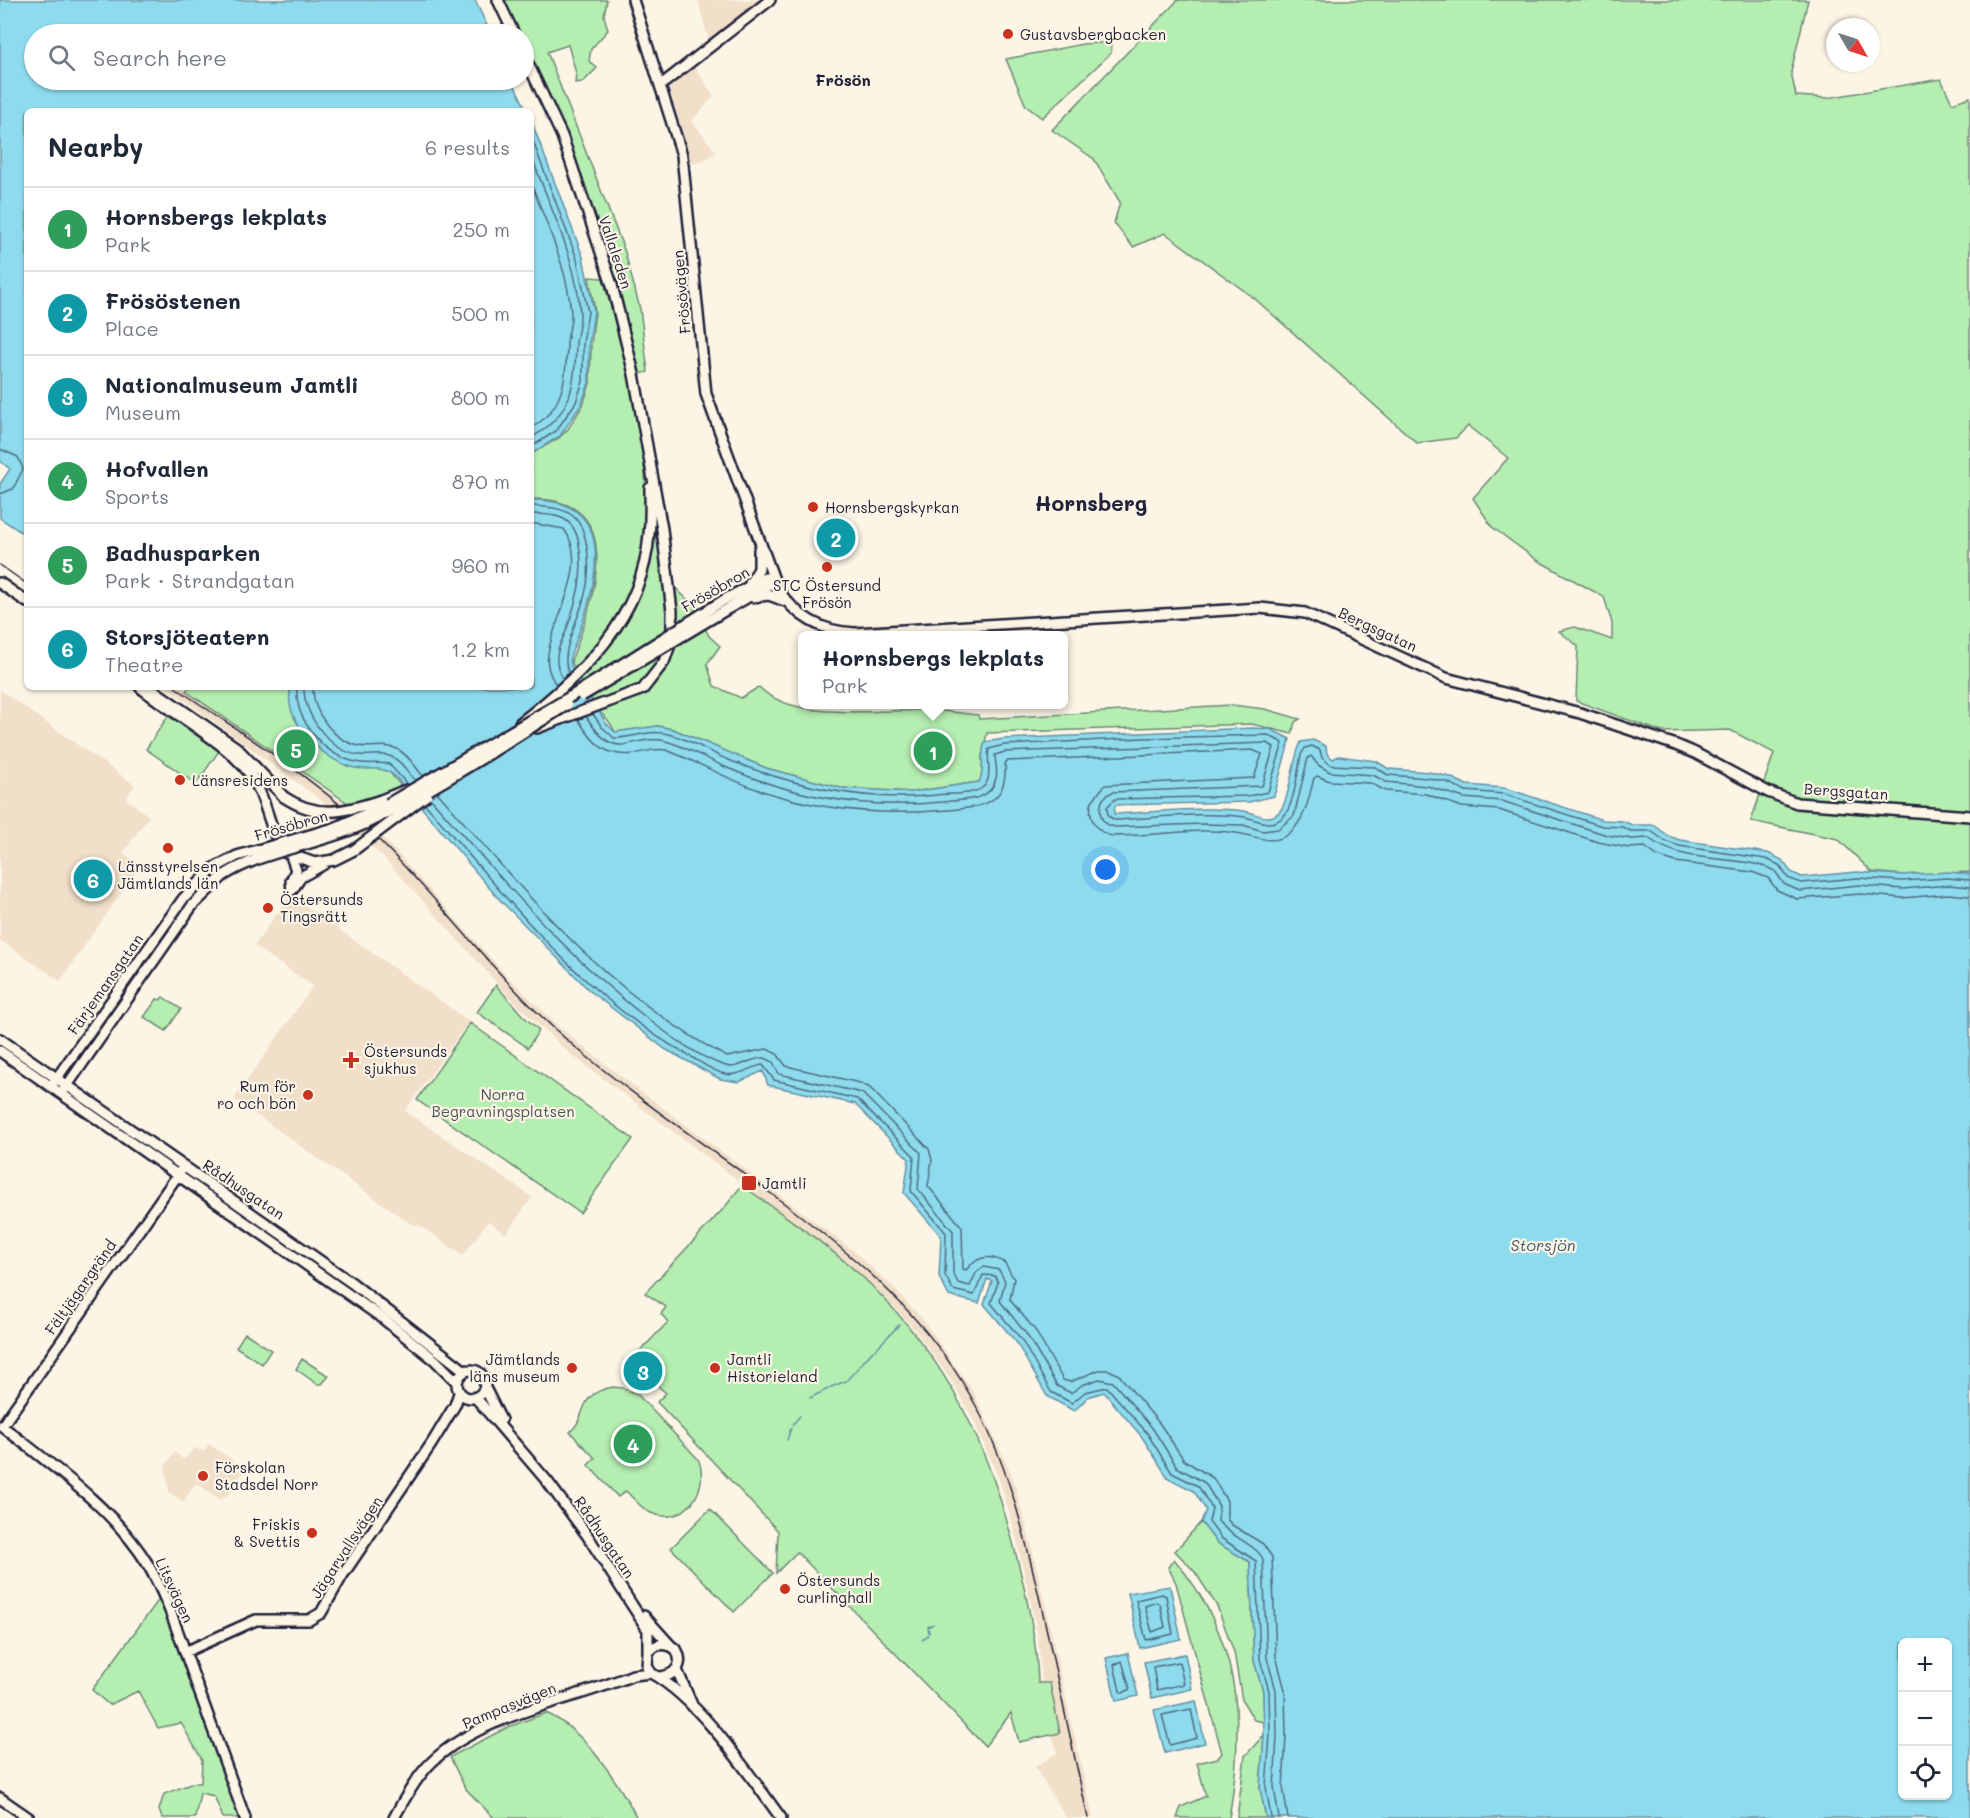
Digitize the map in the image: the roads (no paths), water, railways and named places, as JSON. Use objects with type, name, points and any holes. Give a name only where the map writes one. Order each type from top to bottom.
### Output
[{"type":"main road","points":[[498,0],[509,24]]},
{"type":"main road","name":"Frösövägen","points":[[633,0],[661,85],[685,171],[706,394],[773,578]]},
{"type":"main road","points":[[661,85],[770,0]]},
{"type":"main road","name":"Vallaleden","points":[[534,76],[562,136],[612,285],[634,374],[662,529],[671,603],[672,639],[664,662]]},
{"type":"main road","name":"Vallaleden","points":[[608,640],[626,614],[642,574],[650,535],[650,468]]},
{"type":"main road","points":[[746,588],[759,569],[759,540]]},
{"type":"main road","name":"Frösöbron","points":[[183,899],[214,868],[237,856],[348,823],[384,806],[511,735],[727,604],[746,588],[765,578],[773,578],[769,585],[742,600],[727,604]]},
{"type":"main road","name":"Bergsgatan","points":[[773,578],[785,601],[812,622],[839,631]]},
{"type":"main road","points":[[0,583],[24,600]]},
{"type":"main road","points":[[742,600],[764,594],[785,601]]},
{"type":"main road","name":"Bergsgatan","points":[[885,631],[1260,608],[1305,613],[1446,678],[1597,718],[1695,753],[1768,792],[1797,803],[1970,816]]},
{"type":"main road","name":"Frösöbron","points":[[192,906],[223,876],[247,862],[334,837],[366,824],[466,767],[511,735],[560,690],[608,640]]},
{"type":"main road","name":"Frösöbron","points":[[511,735],[643,689],[664,662]]},
{"type":"main road","points":[[144,690],[223,748],[252,778],[265,804],[277,839],[291,856],[296,870],[291,881],[292,890],[313,868],[354,850],[466,767]]},
{"type":"main road","points":[[153,690],[237,748],[284,797],[311,811],[341,812],[381,800],[425,782]]},
{"type":"main road","points":[[291,856],[315,863],[333,860]]},
{"type":"main road","name":"Färjemansgatan","points":[[51,1087],[183,899]]},
{"type":"main road","name":"Färjemansgatan","points":[[62,1094],[192,906]]},
{"type":"main road","name":"Rådhusgatan","points":[[0,1039],[68,1085],[381,1317],[435,1360],[456,1382]]},
{"type":"main road","name":"Rådhusgatan","points":[[0,1051],[51,1087],[352,1283],[465,1371]]},
{"type":"main road","name":"Fältjägargränd","points":[[2,1426],[181,1170]]},
{"type":"main road","points":[[473,1370],[484,1379],[485,1388],[476,1398],[462,1395],[456,1382],[465,1371],[473,1370]]},
{"type":"main road","name":"Rådhusgatan","points":[[485,1388],[511,1437]]},
{"type":"main road","name":"Jägarvallsvägen","points":[[185,1652],[256,1620],[309,1620],[321,1613],[342,1576],[462,1395]]},
{"type":"main road","name":"Rådhusgatan","points":[[476,1398],[511,1437],[587,1535],[648,1630],[647,1655]]},
{"type":"main road","name":"Litsvägen","points":[[2,1426],[57,1469],[122,1530],[151,1571],[185,1652],[245,1818]]},
{"type":"main road","name":"Rådhusgatan","points":[[627,1598],[671,1646]]},
{"type":"main road","points":[[633,1675],[658,1644],[671,1646],[679,1655],[677,1670],[694,1709]]},
{"type":"main road","points":[[647,1655],[655,1675],[694,1709],[720,1737],[781,1818]]},
{"type":"main road","points":[[655,1675],[669,1676],[677,1670]]},
{"type":"main road","name":"Pampasvägen","points":[[394,1818],[426,1768],[454,1744],[525,1712],[633,1675],[655,1675]]},
{"type":"main road","points":[[0,1798],[29,1818]]},
{"type":"water","points":[[0,0],[475,0],[486,24],[24,24],[24,90],[517,90],[526,108],[24,108],[24,534],[0,518],[0,484],[10,469],[0,461]]},
{"type":"water","points":[[534,128],[583,257],[594,311],[589,344],[589,383],[581,405],[560,436],[534,452]]},
{"type":"water","name":"Storsjön","points":[[534,500],[562,504],[582,516],[592,534],[596,557],[593,582],[587,609],[570,657],[571,666],[606,723],[615,732],[658,726],[673,729],[766,768],[841,788],[912,792],[979,782],[985,742],[1004,739],[1270,729],[1290,739],[1274,796],[1249,802],[1115,805],[1114,814],[1212,809],[1244,811],[1271,817],[1283,807],[1301,742],[1313,740],[1326,746],[1327,754],[1333,759],[1339,756],[1376,761],[1389,769],[1429,772],[1450,777],[1467,785],[1505,788],[1603,820],[1623,821],[1632,825],[1654,825],[1668,836],[1680,840],[1768,853],[1782,860],[1791,872],[1802,877],[1857,872],[1902,875],[1947,872],[1970,874],[1970,1818],[1266,1818],[1260,1788],[1264,1735],[1263,1691],[1254,1661],[1250,1562],[1217,1543],[1201,1522],[1206,1510],[1194,1491],[1168,1478],[1142,1437],[1104,1392],[1088,1397],[1074,1411],[1047,1396],[1016,1342],[984,1304],[992,1281],[987,1279],[979,1303],[949,1296],[939,1277],[941,1236],[904,1193],[909,1159],[855,1104],[768,1085],[763,1071],[739,1082],[720,1079],[665,1049],[591,992],[497,897],[395,776],[384,770],[351,767],[339,762],[306,736],[292,712],[291,690],[534,690]]},
{"type":"water","points":[[1170,1586],[1181,1639],[1140,1648],[1128,1593]]},
{"type":"water","points":[[1128,1653],[1138,1696],[1116,1701],[1106,1658]]},
{"type":"water","points":[[1185,1654],[1192,1689],[1152,1698],[1144,1662]]},
{"type":"water","points":[[1196,1701],[1205,1743],[1165,1753],[1154,1710]]},
{"type":"waterway","points":[[875,1350],[899,1325]]},
{"type":"waterway","points":[[831,1387],[846,1381],[873,1351]]},
{"type":"waterway","points":[[810,1398],[830,1388]]},
{"type":"waterway","points":[[793,1424],[800,1416]]},
{"type":"waterway","points":[[787,1440],[791,1428]]},
{"type":"waterway","points":[[929,1633],[928,1627],[933,1624]]},
{"type":"waterway","points":[[922,1640],[928,1635]]},
{"type":"railway","points":[[0,565],[24,582]]},
{"type":"railway","points":[[179,690],[281,760],[358,820],[405,867],[523,998],[574,1046],[670,1121],[826,1236],[880,1283],[929,1335],[970,1395],[984,1422],[1006,1476],[1050,1643],[1088,1818]]},
{"type":"place","name":"Gustavsbergbacken","points":[[1008,34]]},
{"type":"place","name":"Hornsbergskyrkan","points":[[813,507]]},
{"type":"place","name":"Frösöstenen","points":[[836,538]]},
{"type":"place","name":"STC Östersund Frösön","points":[[827,567]]},
{"type":"place","name":"Badhusparken","points":[[296,749]]},
{"type":"place","name":"Hornsbergs lekplats","points":[[933,751]]},
{"type":"place","name":"Länsresidens","points":[[180,780]]},
{"type":"place","name":"Länsstyrelsen Jämtlands län","points":[[168,848]]},
{"type":"place","name":"Storsjöteatern","points":[[93,879]]},
{"type":"place","name":"Östersunds Tingsrätt","points":[[268,908]]},
{"type":"place","name":"Östersunds sjukhus","points":[[351,1060]]},
{"type":"place","name":"Rum för ro och bön","points":[[308,1095]]},
{"type":"place","name":"Jamtli","points":[[749,1183]]},
{"type":"place","name":"Jämtlands läns museum","points":[[572,1368]]},
{"type":"place","name":"Jamtli Historieland","points":[[715,1368]]},
{"type":"place","name":"Nationalmuseum Jamtli","points":[[643,1371]]},
{"type":"place","name":"Hofvallen","points":[[633,1444]]},
{"type":"place","name":"Förskolan Stadsdel Norr","points":[[203,1476]]},
{"type":"place","name":"Friskis & Svettis","points":[[312,1533]]},
{"type":"place","name":"Östersunds curlinghall","points":[[785,1589]]},
{"type":"district","name":"Frösön","points":[[843,79]]},
{"type":"district","name":"Hornsberg","points":[[1091,502]]},
{"type":"park label","name":"Norra Begravningsplatsen","points":[[503,1102]]}]
